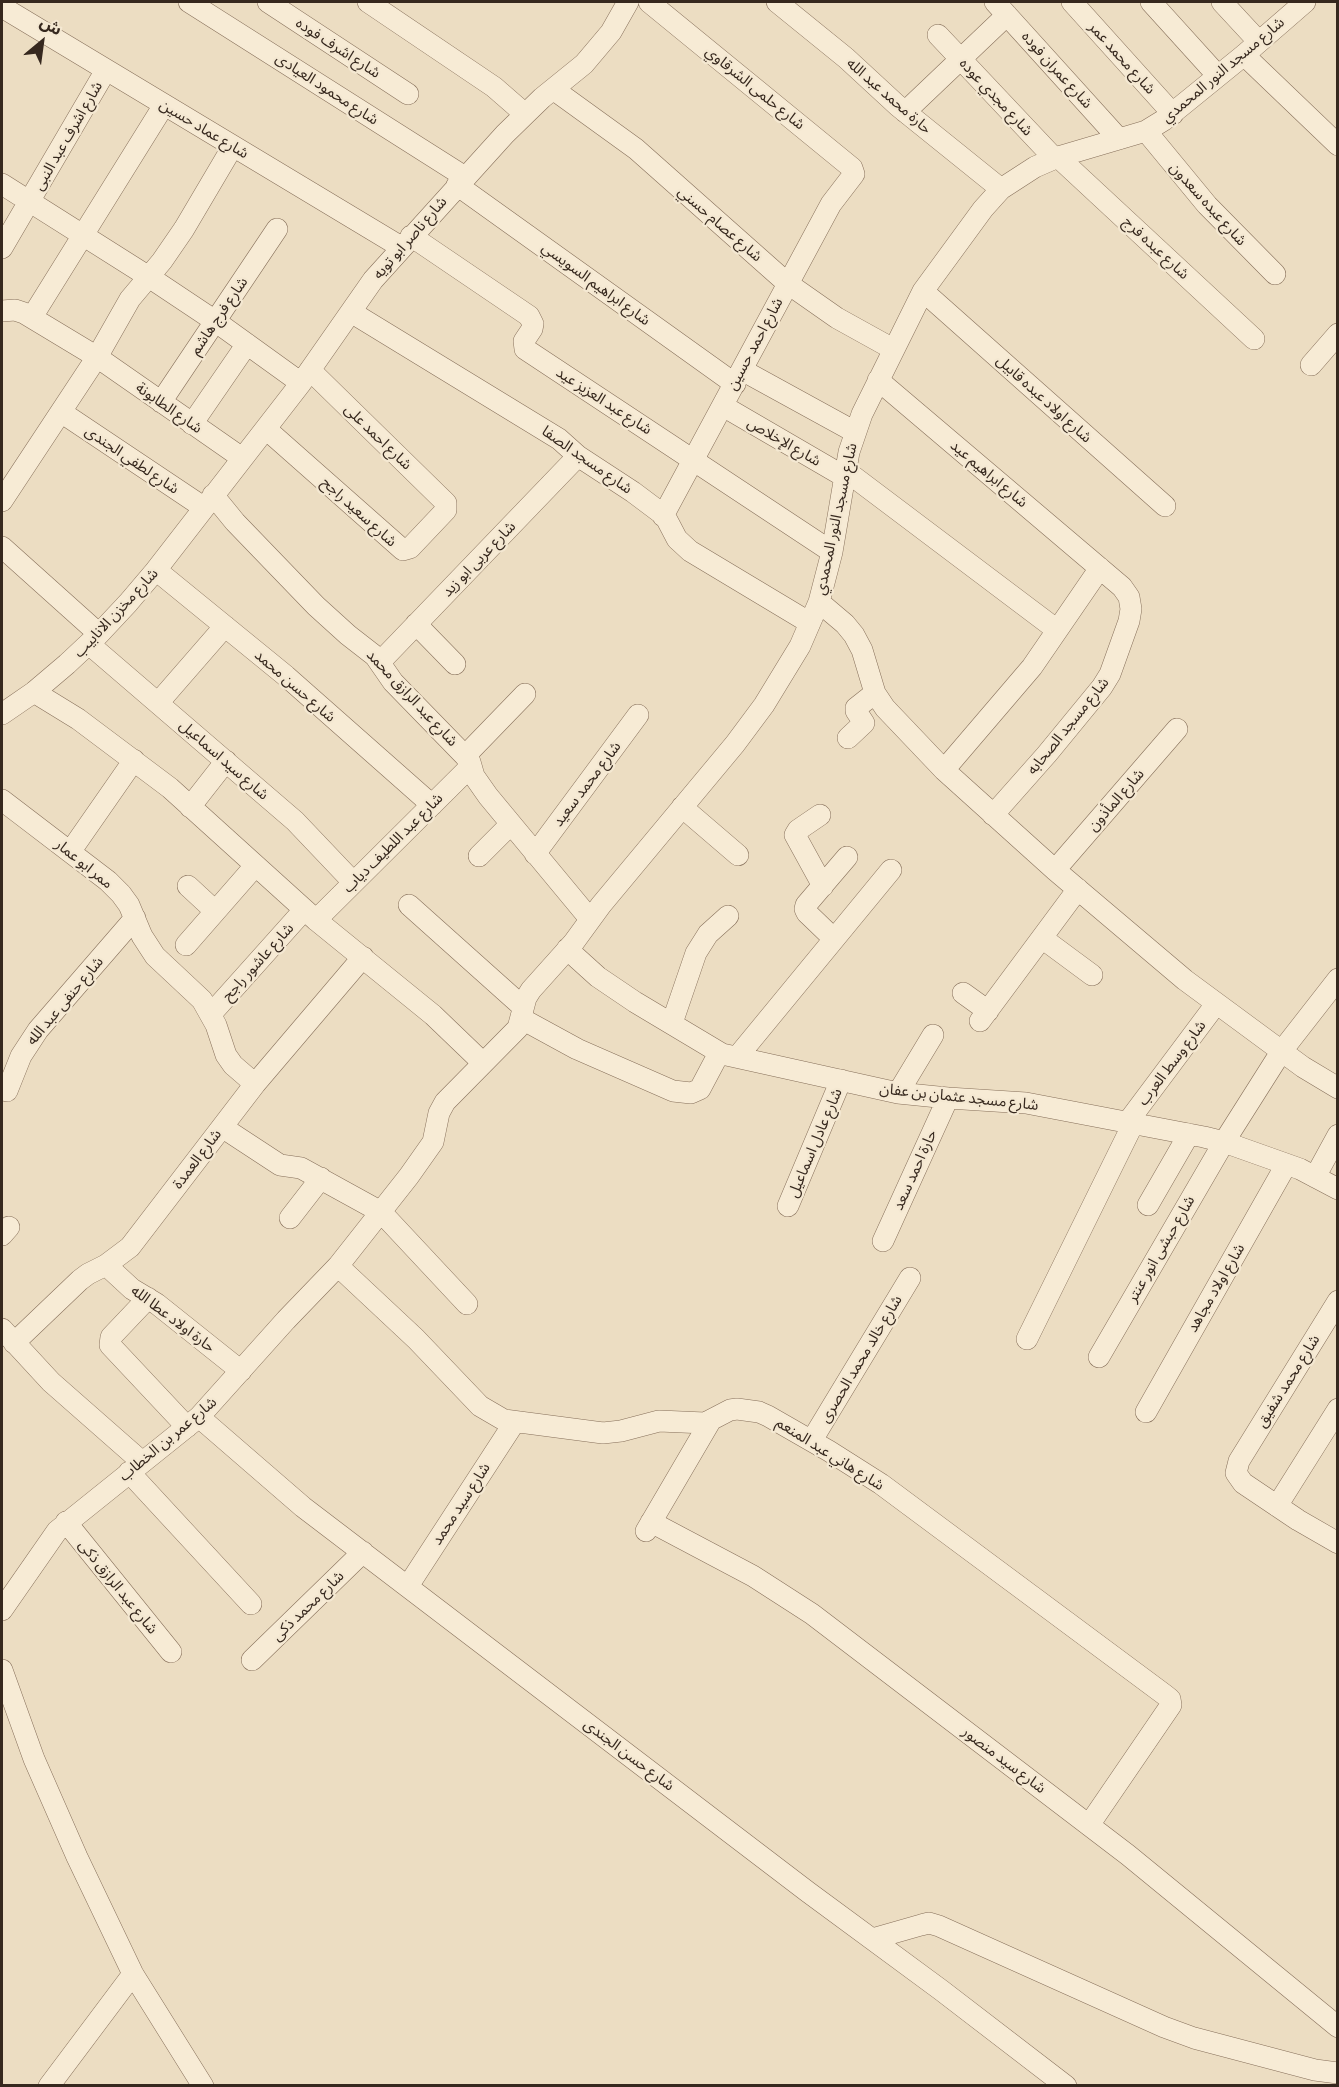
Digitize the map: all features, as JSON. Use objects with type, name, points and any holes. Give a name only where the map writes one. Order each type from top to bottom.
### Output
[{"type":"street","name":"شارع محمود العيادى","points":[[192,2],[461,181]]},
{"type":"street","name":"شارع اشرف فوده","points":[[268,2],[408,94]]},
{"type":"street","points":[[368,2],[494,87],[525,114]]},
{"type":"street","name":"شارع ناصر ابو تويه","points":[[208,501],[305,377],[373,280],[406,241],[525,114],[584,64],[599,48],[628,2]]},
{"type":"street","name":"شارع حلمى الشرقاوي","points":[[649,2],[852,168],[853,178]]},
{"type":"street","name":"حارة محمد عبد الله","points":[[777,2],[846,58],[905,112],[1001,189]]},
{"type":"street","name":"شارع محمد عمر","points":[[1072,2],[1173,114]]},
{"type":"street","points":[[1151,2],[1218,76]]},
{"type":"street","points":[[1222,2],[1251,49],[1338,145]]},
{"type":"street","name":"شارع مسجد النور المحمدي","points":[[381,1212],[434,1142],[439,1113],[445,1102],[518,1028],[531,990],[567,949],[764,705],[800,646],[819,602],[832,552],[855,432],[878,380],[923,291],[982,209],[1001,189],[1017,177],[1056,158],[1146,131],[1173,114],[1305,2]]},
{"type":"street","points":[[905,112],[961,59],[1001,8]]},
{"type":"street","name":"شارع عمران فوده","points":[[1001,8],[1119,139]]},
{"type":"street","name":"شارع عماد حسين","points":[[7,9],[233,146],[406,241]]},
{"type":"street","name":"شارع مجدي عوده","points":[[938,35],[1056,158]]},
{"type":"street","name":"شارع اشرف عبد النبى","points":[[2,248],[106,70]]},
{"type":"street","name":"شارع عصام حسني","points":[[554,89],[636,149],[787,284],[837,318],[893,349]]},
{"type":"street","points":[[32,317],[164,105]]},
{"type":"street","name":"شارع عبده سعدون","points":[[1146,131],[1207,205],[1275,274]]},
{"type":"street","points":[[2,501],[97,357],[130,299],[162,261],[184,229],[233,146]]},
{"type":"street","name":"شارع عبده فرج","points":[[1056,158],[1254,339]]},
{"type":"street","name":"شارع احمد حسين","points":[[663,516],[831,204],[853,178]]},
{"type":"street","name":"شارع ابراهيم السويسي","points":[[461,181],[738,377],[855,432]]},
{"type":"street","name":"شارع احمد على","points":[[2,184],[149,277],[247,344],[305,377],[446,503]]},
{"type":"street","name":"شارع فرج هاشم","points":[[160,402],[277,229]]},
{"type":"street","name":"شارع عبد العزيز عيد","points":[[406,241],[529,316],[533,324],[524,341],[525,349],[832,552]]},
{"type":"street","name":"شارع اولاد عبده قابيل","points":[[923,291],[1165,506]]},
{"type":"street","name":"شارع الطابونة","points":[[3,313],[20,311],[32,317],[97,357],[242,458]]},
{"type":"street","name":"شارع مسجد الصفا","points":[[351,312],[559,439],[578,456],[633,492],[663,516],[677,539],[690,551],[810,623]]},
{"type":"street","points":[[1311,365],[1338,334]]},
{"type":"street","points":[[192,424],[247,344]]},
{"type":"street","name":"شارع ابراهيم عيد","points":[[878,380],[1100,568]]},
{"type":"street","name":"شارع الإخلاص","points":[[723,406],[846,474],[1058,630]]},
{"type":"street","name":"شارع لطفي الجندى","points":[[61,412],[208,501]]},
{"type":"street","name":"شارع سعيد راجح","points":[[266,429],[403,550],[410,548],[444,513],[446,503]]},
{"type":"street","name":"شارع عربى ابو زيد","points":[[380,662],[578,456]]},
{"type":"street","name":"شارع مخزن الانابيب","points":[[2,714],[34,692],[94,639],[156,570],[208,501]]},
{"type":"street","name":"شارع عبد الرازق محمد","points":[[208,501],[236,522],[316,606],[380,662],[389,677],[468,761],[474,776],[510,824],[590,920]]},
{"type":"street","name":"شارع سيد اسماعيل","points":[[2,547],[158,703],[295,821],[354,882]]},
{"type":"street","points":[[944,770],[1032,667],[1100,568]]},
{"type":"street","name":"شارع مسجد الصحابه","points":[[993,815],[1047,754],[1110,674],[1131,609],[1129,597],[1122,587],[1100,568]]},
{"type":"street","name":"شارع حسن محمد","points":[[156,570],[295,684],[432,805]]},
{"type":"street","points":[[819,602],[845,624],[854,635],[862,650],[875,693],[885,708],[944,770],[1055,870],[1185,980],[1281,1052],[1338,1088]]},
{"type":"street","points":[[416,624],[455,664]]},
{"type":"street","points":[[158,703],[225,626]]},
{"type":"street","points":[[34,692],[78,719],[170,788],[310,915],[433,1015],[483,1063]]},
{"type":"street","points":[[848,738],[864,724],[856,708],[875,693]]},
{"type":"street","name":"شارع عبد اللطيف دياب","points":[[310,915],[354,882],[432,805],[525,694]]},
{"type":"street","name":"شارع محمد سعيد","points":[[535,854],[638,715]]},
{"type":"street","name":"شارع المأذون","points":[[1055,870],[1177,729]]},
{"type":"street","points":[[70,852],[134,760]]},
{"type":"street","points":[[190,807],[226,761]]},
{"type":"street","name":"ممر ابو عمار","points":[[2,800],[108,881],[121,894],[155,956],[202,1000],[211,1014],[226,1055],[233,1065],[255,1084]]},
{"type":"street","points":[[682,807],[738,855]]},
{"type":"street","points":[[820,815],[795,835],[823,886]]},
{"type":"street","points":[[479,856],[510,824]]},
{"type":"street","points":[[833,938],[807,913],[806,906],[847,857]]},
{"type":"street","points":[[186,945],[255,866]]},
{"type":"street","points":[[409,905],[523,1013],[577,1049],[673,1091],[692,1093],[700,1089],[718,1055],[730,1055],[891,870]]},
{"type":"street","points":[[188,886],[216,911]]},
{"type":"street","points":[[963,993],[984,1016],[1078,889]]},
{"type":"street","name":"شارع عاشور راجح","points":[[211,1014],[310,915]]},
{"type":"street","points":[[672,1023],[696,953],[708,934],[728,916]]},
{"type":"street","name":"شارع حنفى عبد الله","points":[[7,1091],[21,1056],[38,1030],[135,918]]},
{"type":"street","points":[[1042,938],[1092,975]]},
{"type":"street","name":"شارع مسجد عثمان بن عفان","points":[[567,949],[598,977],[635,1002],[730,1055],[898,1093],[1026,1103],[1189,1134],[1224,1142],[1286,1165],[1338,1189]]},
{"type":"street","name":"شارع العمدة","points":[[8,1336],[88,1274],[106,1265],[130,1247],[255,1084],[363,957]]},
{"type":"street","name":"شارع حبشى انور عنتر","points":[[1099,1357],[1224,1142],[1281,1052],[1338,979]]},
{"type":"street","name":"شارع وسط العرب","points":[[1027,1339],[1130,1123],[1216,1004]]},
{"type":"street","points":[[898,1093],[933,1035]]},
{"type":"street","name":"شارع عادل اسماعيل","points":[[788,1206],[841,1080]]},
{"type":"street","name":"حارة احمد سعد","points":[[883,1241],[948,1098]]},
{"type":"street","points":[[222,1127],[280,1165],[301,1168],[381,1212],[467,1304]]},
{"type":"street","points":[[1148,1205],[1189,1134]]},
{"type":"street","points":[[1315,1177],[1338,1135]]},
{"type":"street","name":"شارع اولاد مجاهد","points":[[1146,1412],[1286,1165]]},
{"type":"street","points":[[290,1218],[321,1178]]},
{"type":"street","name":"شارع عمر بن الخطاب","points":[[2,1610],[39,1554],[66,1522],[193,1422],[338,1266],[381,1212]]},
{"type":"street","name":"حارة اولاد عطا الله","points":[[106,1265],[132,1289],[148,1298],[241,1371]]},
{"type":"street","name":"شارع هاني عبد المنعم","points":[[338,1266],[416,1339],[480,1406],[514,1423],[603,1433],[621,1431],[659,1421],[699,1424],[736,1409],[759,1412],[812,1440],[880,1484],[1170,1699],[1171,1705],[1168,1710],[1089,1825]]},
{"type":"street","name":"شارع خالد محمد الحصرى","points":[[812,1440],[910,1278]]},
{"type":"street","name":"شارع حسن الجندى","points":[[148,1298],[111,1337],[110,1345],[193,1422],[808,1892],[1066,2085]]},
{"type":"street","name":"شارع محمد شفيق","points":[[1277,1506],[1238,1478],[1236,1473],[1239,1461],[1338,1301]]},
{"type":"street","points":[[8,1336],[136,1467],[251,1604]]},
{"type":"street","points":[[1335,1538],[1277,1506],[1338,1409]]},
{"type":"street","name":"شارع سيد منصور","points":[[711,1420],[648,1526],[753,1576],[793,1601],[1148,1871],[1338,2027]]},
{"type":"street","name":"شارع سيد محمد","points":[[408,1586],[514,1423]]},
{"type":"street","name":"شارع عبد الرازق ذكى","points":[[66,1522],[171,1652]]},
{"type":"street","name":"شارع محمد ذكى","points":[[252,1660],[363,1552]]},
{"type":"street","points":[[2,1670],[34,1759],[77,1857],[133,1974],[203,2085]]},
{"type":"street","points":[[872,1939],[929,1923],[1164,2027],[1194,2038],[1316,2070],[1338,2073]]},
{"type":"street","points":[[49,2085],[133,1974]]}]
